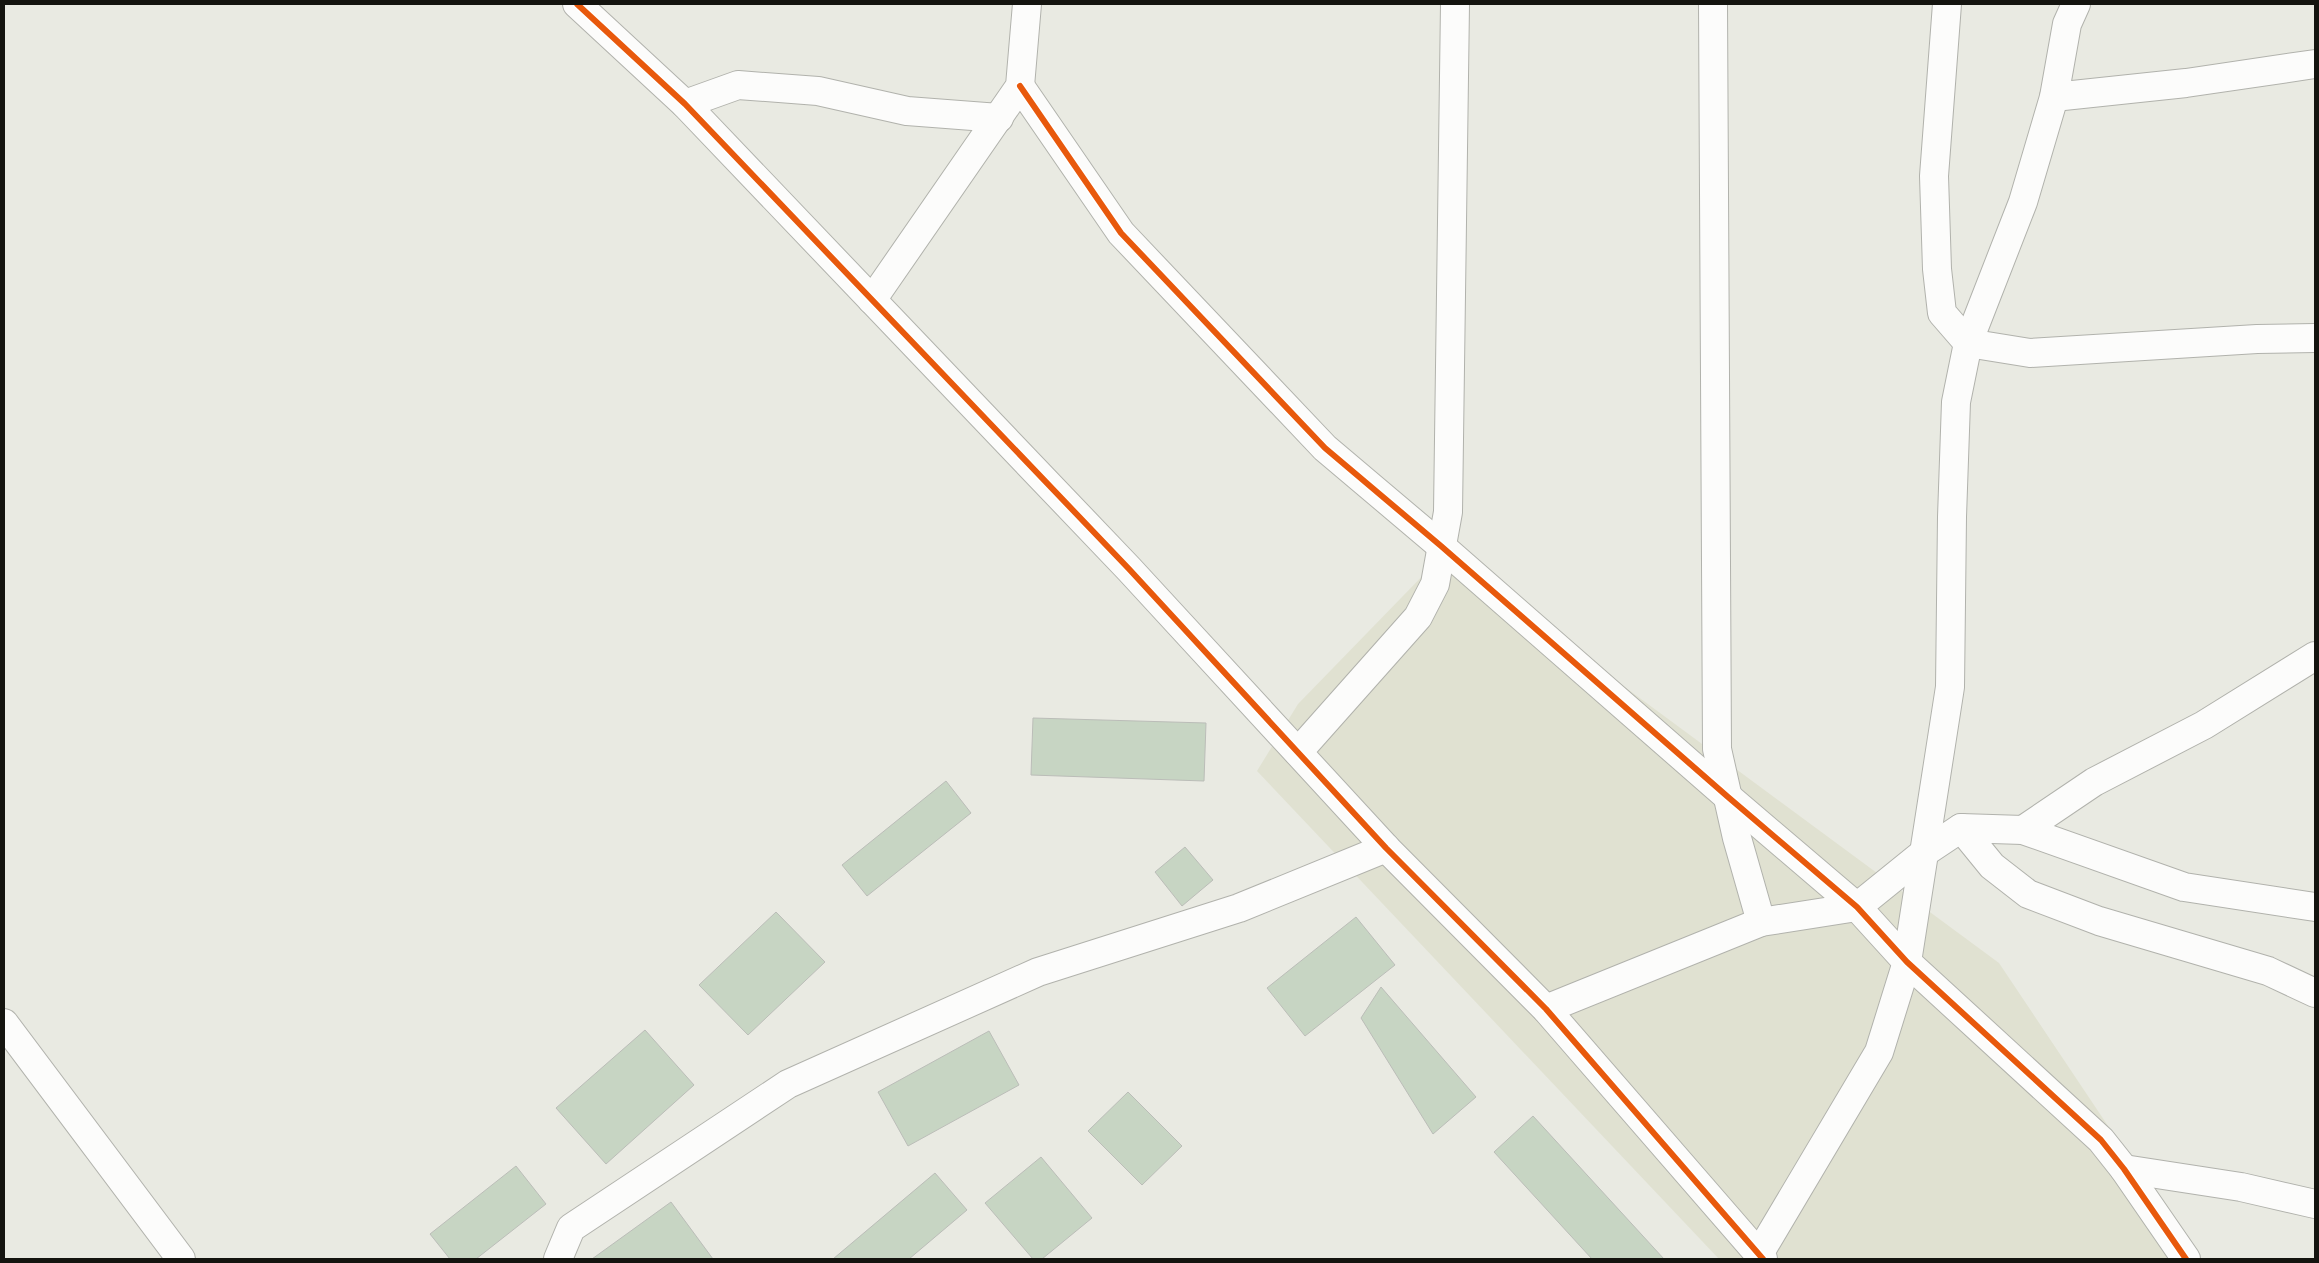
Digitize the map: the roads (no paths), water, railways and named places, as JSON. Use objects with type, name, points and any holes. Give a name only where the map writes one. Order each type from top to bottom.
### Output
[{"type":"street","points":[[577,4],[685,104],[1129,569],[1386,848],[1546,1009],[1761,1257],[1879,1052],[1907,962],[1950,688],[1952,517],[1956,402],[1968,343],[2023,202],[2054,96],[2068,24],[2076,4]]},
{"type":"street","points":[[872,300],[1020,86],[1027,4]]},
{"type":"street","points":[[1298,752],[1418,617],[1434,584],[1448,512],[1456,4]]},
{"type":"street","points":[[1712,4],[1718,749],[1737,838],[1761,922]]},
{"type":"street","points":[[1948,4],[1934,176],[1937,269],[1942,313],[1968,343],[2030,353],[2257,339],[2315,338]]},
{"type":"street","points":[[2054,96],[2186,83],[2315,64]]},
{"type":"street","points":[[685,104],[738,85],[818,90],[907,111],[999,118]]},
{"type":"street","points":[[1020,86],[1120,233],[1325,448],[1441,546],[1857,907],[1907,962],[2101,1140],[2124,1169],[2186,1259]]},
{"type":"street","points":[[2023,830],[2094,782],[2204,725],[2315,656]]},
{"type":"street","points":[[1962,828],[1992,866],[2028,894],[2099,921],[2268,971],[2315,993]]},
{"type":"street","points":[[1546,1009],[1761,922],[1857,907],[1925,852],[1962,828],[2023,830],[2184,887],[2315,907]]},
{"type":"street","points":[[558,1259],[571,1228],[788,1084],[1038,972],[1239,908],[1386,848]]},
{"type":"street","points":[[4,1024],[181,1259]]},
{"type":"street","points":[[2124,1169],[2241,1187],[2315,1204]]}]
